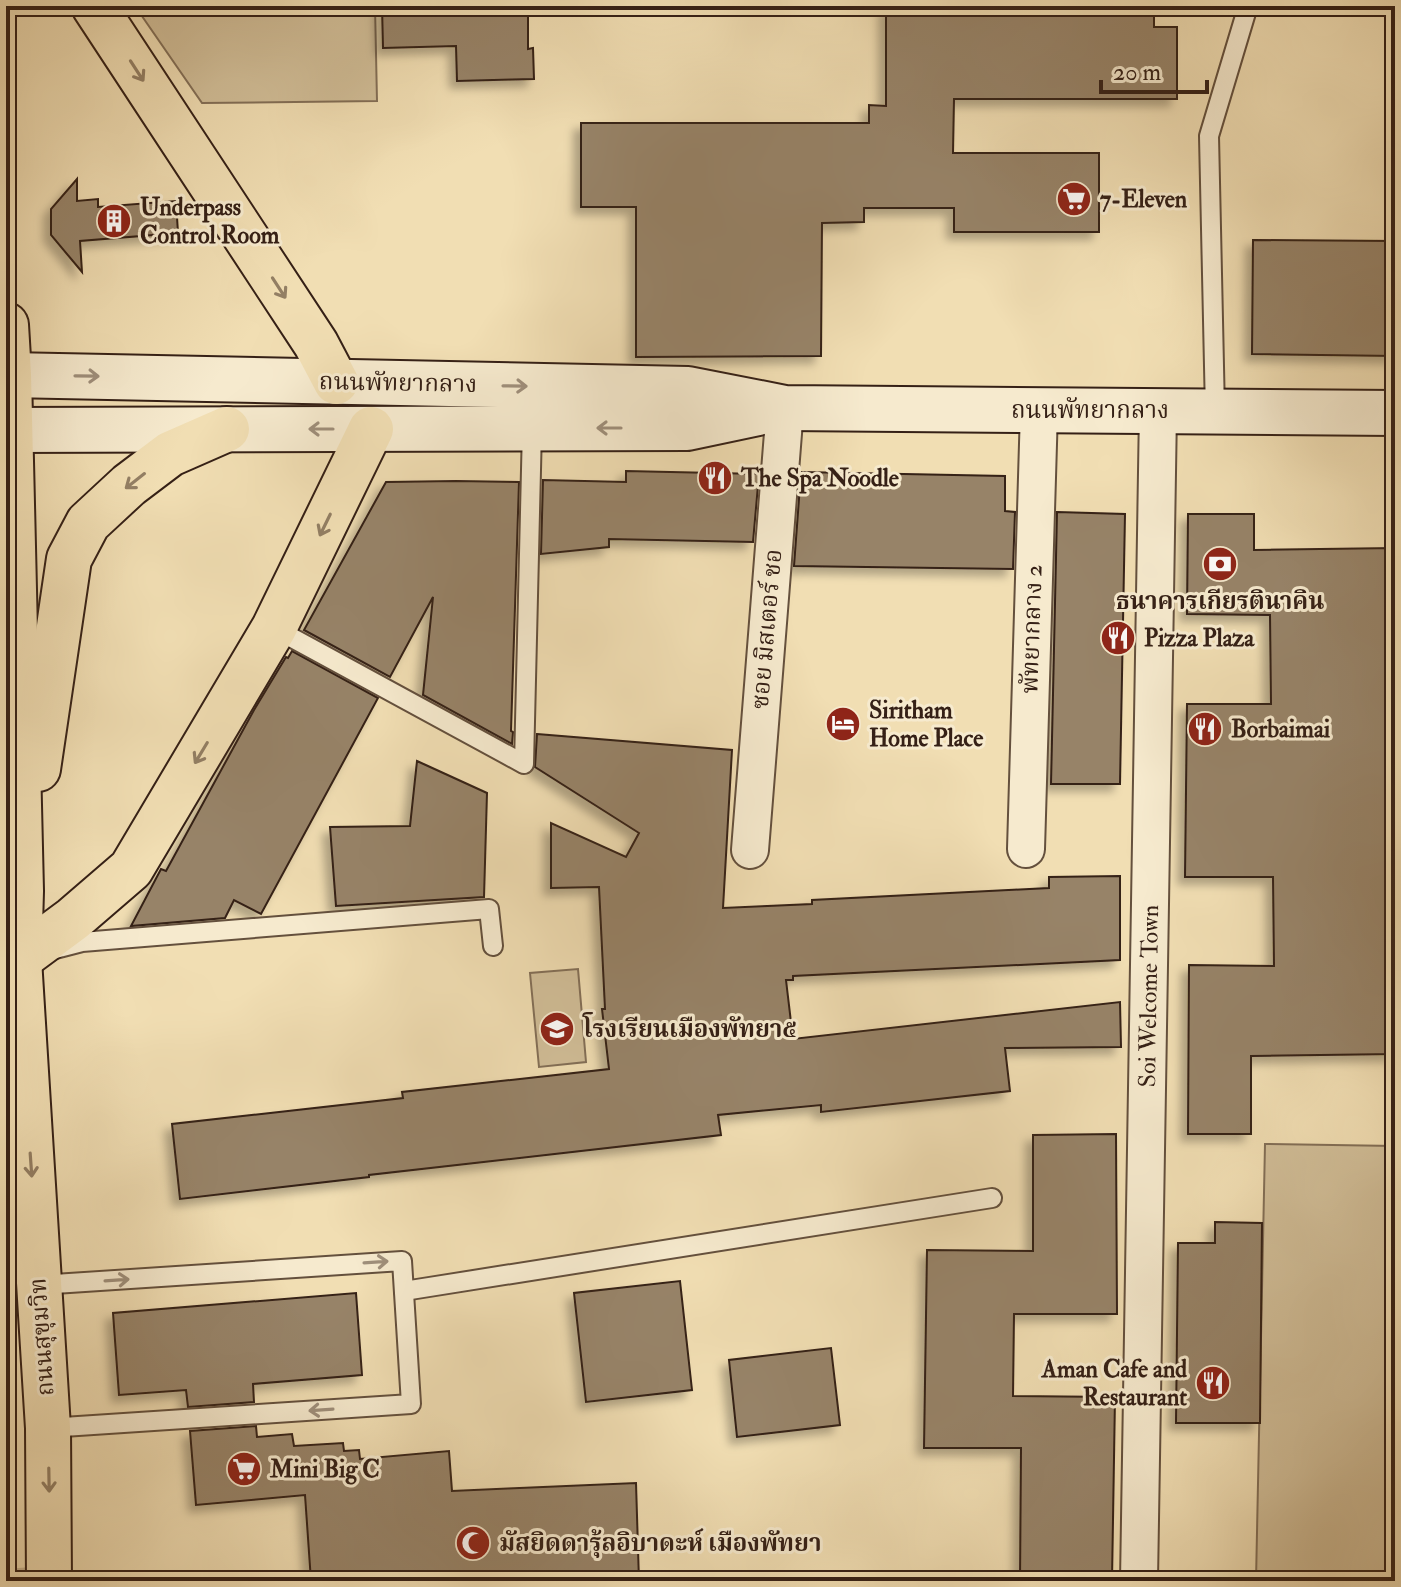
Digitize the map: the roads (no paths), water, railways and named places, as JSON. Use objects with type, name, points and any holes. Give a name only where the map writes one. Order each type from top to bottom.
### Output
[{"type":"highway","points":[[94,6],[316,344],[336,382]]},
{"type":"highway","name":"ถนนสุขุมวิท","points":[[6,325],[11,697],[21,891],[19,959],[48,1428],[49,1581]]},
{"type":"highway","points":[[21,891],[69,559],[88,523],[129,485],[170,454],[227,429]]},
{"type":"highway","points":[[19,959],[73,919],[131,869],[274,628],[371,429]]},
{"type":"main road","name":"ถนนพัทยากลาง","points":[[8,375],[688,389],[785,408],[1395,413]]},
{"type":"main road","name":"ถนนพัทยากลาง","points":[[8,430],[687,428],[785,408]]},
{"type":"street","name":"ซอย มิสเตอร์ ชอ","points":[[750,850],[785,408]]},
{"type":"street","name":"พัทยากลาง 2","points":[[1026,849],[1039,410]]},
{"type":"street","name":"Soi Welcome Town","points":[[1139,1581],[1158,411]]},
{"type":"lane","points":[[1215,412],[1209,136],[1248,6]]},
{"type":"lane","points":[[274,628],[524,764],[532,428]]},
{"type":"lane","points":[[19,959],[82,942],[489,909],[493,946]]},
{"type":"lane","points":[[404,1291],[992,1198]]},
{"type":"lane","points":[[39,1285],[402,1261],[404,1291],[411,1404],[48,1428]]},
{"type":"tunnel","points":[[6,1569],[7,1581]]},
{"type":"place","name":"7-Eleven","points":[[1074,199]]},
{"type":"place","name":"Underpass Control Room","points":[[114,221]]},
{"type":"place","name":"The Spa Noodle","points":[[715,478]]},
{"type":"place","name":"ธนาคารเกียรตินาคิน","points":[[1220,564]]},
{"type":"place","name":"Pizza Plaza","points":[[1118,638]]},
{"type":"place","name":"Siritham Home Place","points":[[843,724]]},
{"type":"place","name":"Borbaimai","points":[[1205,729]]},
{"type":"place","name":"โรงเรียนเมืองพัทยา๕","points":[[557,1029]]},
{"type":"place","name":"Aman Cafe and Restaurant","points":[[1213,1383]]},
{"type":"place","name":"Mini Big C","points":[[244,1469]]},
{"type":"place","name":"มัสยิดดารุ้ลอิบาดะห์ เมืองพัทยา","points":[[473,1543]]}]
